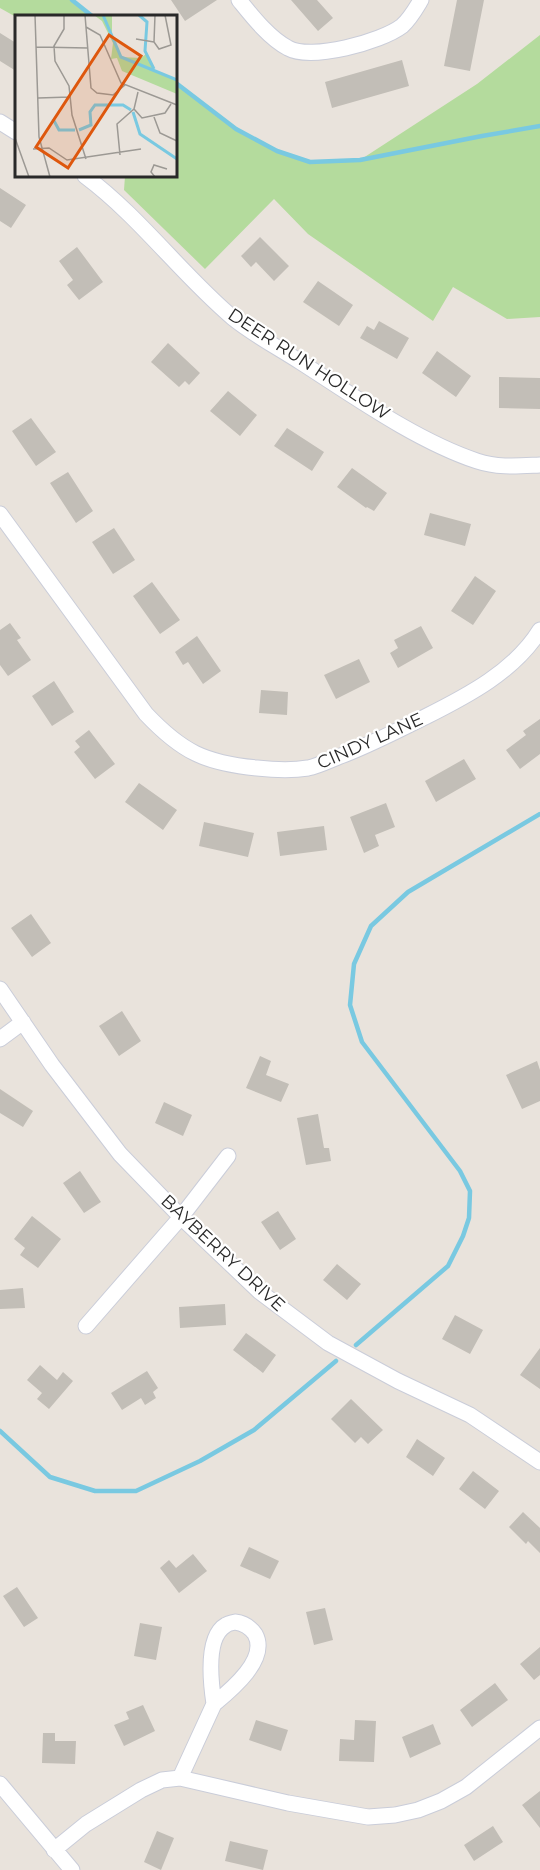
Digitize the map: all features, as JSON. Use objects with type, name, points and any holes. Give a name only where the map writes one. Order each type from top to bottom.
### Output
[{"type":"street","points":[[239,0],[278,41],[289,49],[308,53],[338,48],[389,34],[403,25],[414,13],[421,0]]},
{"type":"street","points":[[0,122],[15,131]]},
{"type":"street","name":"DEER RUN HOLLOW","points":[[86,177],[132,217],[193,281],[234,319],[370,407],[441,447],[478,462],[505,467],[540,465]]},
{"type":"street","name":"CINDY LANE","points":[[0,514],[146,714],[166,736],[192,752],[225,765],[283,771],[310,768],[366,746],[449,705],[510,666],[529,648],[540,630]]},
{"type":"street","name":"BAYBERRY DRIVE","points":[[0,989],[52,1065],[120,1154],[181,1217],[260,1292],[328,1343],[398,1382],[470,1415],[540,1462]]},
{"type":"street","points":[[0,1039],[22,1022]]},
{"type":"street","points":[[86,1326],[181,1217],[228,1156]]},
{"type":"street","points":[[180,1778],[214,1704],[239,1683],[256,1655],[258,1642],[254,1633],[242,1623],[226,1624],[218,1633],[213,1647],[210,1671],[214,1704]]},
{"type":"street","points":[[54,1850],[86,1824],[141,1790],[162,1780],[180,1778],[288,1803],[368,1817],[395,1815],[426,1807],[466,1787],[540,1728]]},
{"type":"street","points":[[0,1784],[72,1870]]},
{"type":"green space","points":[[0,0],[71,0],[90,15],[15,16],[0,8]]},
{"type":"green space","points":[[540,35],[540,317],[507,319],[453,287],[433,321],[308,234],[274,199],[205,269],[124,190],[125,177],[177,177],[177,84],[236,129],[277,151],[310,162],[360,160],[477,84]]},
{"type":"building","points":[[171,0],[217,0],[185,21]]},
{"type":"building","points":[[291,0],[317,0],[333,18],[318,31]]},
{"type":"building","points":[[457,0],[484,0],[470,71],[444,66]]},
{"type":"building","points":[[0,33],[15,42],[15,70],[0,61]]},
{"type":"building","points":[[402,60],[409,86],[332,108],[325,82]]},
{"type":"building","points":[[0,188],[26,205],[11,228],[0,221]]},
{"type":"building","points":[[260,237],[289,266],[274,281],[256,262],[251,267],[241,256]]},
{"type":"building","points":[[77,247],[103,282],[79,300],[67,285],[73,280],[59,261]]},
{"type":"building","points":[[318,281],[353,305],[339,326],[303,302]]},
{"type":"building","points":[[379,321],[409,338],[397,359],[360,338],[367,326],[374,330]]},
{"type":"building","points":[[168,343],[200,373],[189,385],[185,381],[179,387],[151,362]]},
{"type":"building","points":[[437,351],[471,376],[456,397],[422,373]]},
{"type":"building","points":[[499,377],[540,378],[540,409],[499,408]]},
{"type":"building","points":[[228,391],[257,415],[240,436],[210,411]]},
{"type":"building","points":[[31,418],[56,452],[36,466],[12,431]]},
{"type":"building","points":[[287,428],[324,452],[312,471],[274,446]]},
{"type":"building","points":[[352,468],[387,493],[374,511],[366,508],[337,487]]},
{"type":"building","points":[[68,472],[93,511],[76,523],[50,483]]},
{"type":"building","points":[[430,513],[471,524],[465,546],[424,535]]},
{"type":"building","points":[[114,528],[135,560],[113,574],[92,542]]},
{"type":"building","points":[[475,576],[496,591],[473,625],[451,611]]},
{"type":"building","points":[[152,582],[180,620],[160,634],[133,596]]},
{"type":"building","points":[[10,623],[21,638],[17,640],[31,660],[8,676],[0,665],[0,630]]},
{"type":"building","points":[[421,626],[433,648],[398,668],[390,653],[398,648],[394,640]]},
{"type":"building","points":[[197,636],[221,671],[203,684],[188,662],[183,665],[175,652]]},
{"type":"building","points":[[359,659],[370,682],[336,699],[324,675]]},
{"type":"building","points":[[54,681],[74,712],[52,726],[32,696]]},
{"type":"building","points":[[261,690],[288,692],[287,715],[259,713]]},
{"type":"building","points":[[540,719],[540,754],[520,769],[506,750],[526,735],[523,731]]},
{"type":"building","points":[[89,730],[115,764],[95,779],[74,752],[80,747],[75,741]]},
{"type":"building","points":[[464,759],[476,779],[436,802],[425,781]]},
{"type":"building","points":[[139,783],[177,810],[163,830],[125,802]]},
{"type":"building","points":[[386,803],[395,827],[375,835],[379,846],[364,853],[350,817]]},
{"type":"building","points":[[204,822],[254,833],[248,857],[199,846]]},
{"type":"building","points":[[324,826],[327,850],[280,856],[277,832]]},
{"type":"building","points":[[31,914],[51,943],[32,957],[11,928]]},
{"type":"building","points":[[122,1011],[141,1041],[119,1056],[99,1026]]},
{"type":"building","points":[[260,1056],[271,1061],[266,1075],[289,1084],[281,1102],[246,1088]]},
{"type":"building","points":[[537,1061],[540,1070],[540,1101],[522,1109],[506,1075]]},
{"type":"building","points":[[0,1089],[33,1111],[23,1127],[0,1113]]},
{"type":"building","points":[[164,1102],[192,1115],[183,1136],[155,1123]]},
{"type":"building","points":[[318,1114],[324,1148],[329,1148],[331,1161],[306,1165],[297,1118]]},
{"type":"building","points":[[80,1171],[101,1202],[84,1213],[63,1183]]},
{"type":"building","points":[[278,1211],[296,1239],[280,1250],[261,1222]]},
{"type":"building","points":[[32,1216],[61,1239],[38,1268],[20,1255],[25,1248],[14,1239]]},
{"type":"building","points":[[337,1264],[361,1284],[347,1300],[323,1280]]},
{"type":"building","points":[[23,1288],[25,1308],[0,1309],[0,1290]]},
{"type":"building","points":[[225,1304],[226,1325],[180,1328],[179,1307]]},
{"type":"building","points":[[455,1315],[483,1330],[470,1354],[442,1339]]},
{"type":"building","points":[[246,1333],[276,1355],[263,1373],[233,1350]]},
{"type":"building","points":[[540,1348],[540,1389],[520,1375]]},
{"type":"building","points":[[40,1365],[57,1380],[63,1372],[73,1381],[49,1409],[37,1399],[42,1393],[27,1380]]},
{"type":"building","points":[[147,1371],[158,1388],[153,1392],[156,1398],[145,1405],[141,1398],[122,1410],[111,1393]]},
{"type":"building","points":[[351,1399],[383,1430],[368,1444],[361,1437],[355,1443],[331,1419]]},
{"type":"building","points":[[417,1439],[445,1458],[433,1476],[406,1457]]},
{"type":"building","points":[[473,1471],[499,1491],[485,1509],[459,1489]]},
{"type":"building","points":[[523,1512],[540,1528],[540,1553],[528,1541],[526,1544],[509,1527]]},
{"type":"building","points":[[249,1547],[279,1561],[270,1579],[240,1566]]},
{"type":"building","points":[[193,1554],[207,1571],[179,1593],[160,1568],[169,1560],[176,1568]]},
{"type":"building","points":[[17,1587],[38,1618],[24,1627],[3,1596]]},
{"type":"building","points":[[325,1608],[333,1640],[314,1645],[306,1612]]},
{"type":"building","points":[[140,1623],[162,1627],[156,1660],[134,1656]]},
{"type":"building","points":[[540,1647],[540,1675],[534,1680],[520,1664]]},
{"type":"building","points":[[495,1683],[508,1700],[472,1727],[460,1710]]},
{"type":"building","points":[[143,1705],[155,1731],[124,1746],[114,1725],[129,1719],[126,1712]]},
{"type":"building","points":[[256,1720],[288,1730],[281,1751],[249,1740]]},
{"type":"building","points":[[355,1720],[376,1721],[374,1762],[339,1761],[340,1739],[354,1740]]},
{"type":"building","points":[[433,1724],[441,1744],[410,1758],[402,1737]]},
{"type":"building","points":[[43,1733],[55,1733],[55,1741],[76,1741],[75,1764],[42,1763]]},
{"type":"building","points":[[540,1791],[540,1828],[522,1805]]},
{"type":"building","points":[[493,1826],[503,1842],[474,1861],[464,1845]]},
{"type":"building","points":[[157,1831],[174,1838],[161,1870],[144,1862]]},
{"type":"building","points":[[230,1841],[268,1850],[263,1870],[225,1861]]},
{"type":"waterway","points":[[72,0],[91,15]]},
{"type":"waterway","points":[[177,84],[236,129],[277,151],[310,162],[360,160],[540,126]]},
{"type":"waterway","points":[[356,1345],[448,1266],[469,1218],[470,1191],[460,1171],[362,1042],[350,1005],[354,964],[371,926],[408,892],[540,814]]},
{"type":"waterway","points":[[0,1431],[50,1477],[95,1491],[136,1491],[200,1461],[254,1430],[336,1361]]}]
